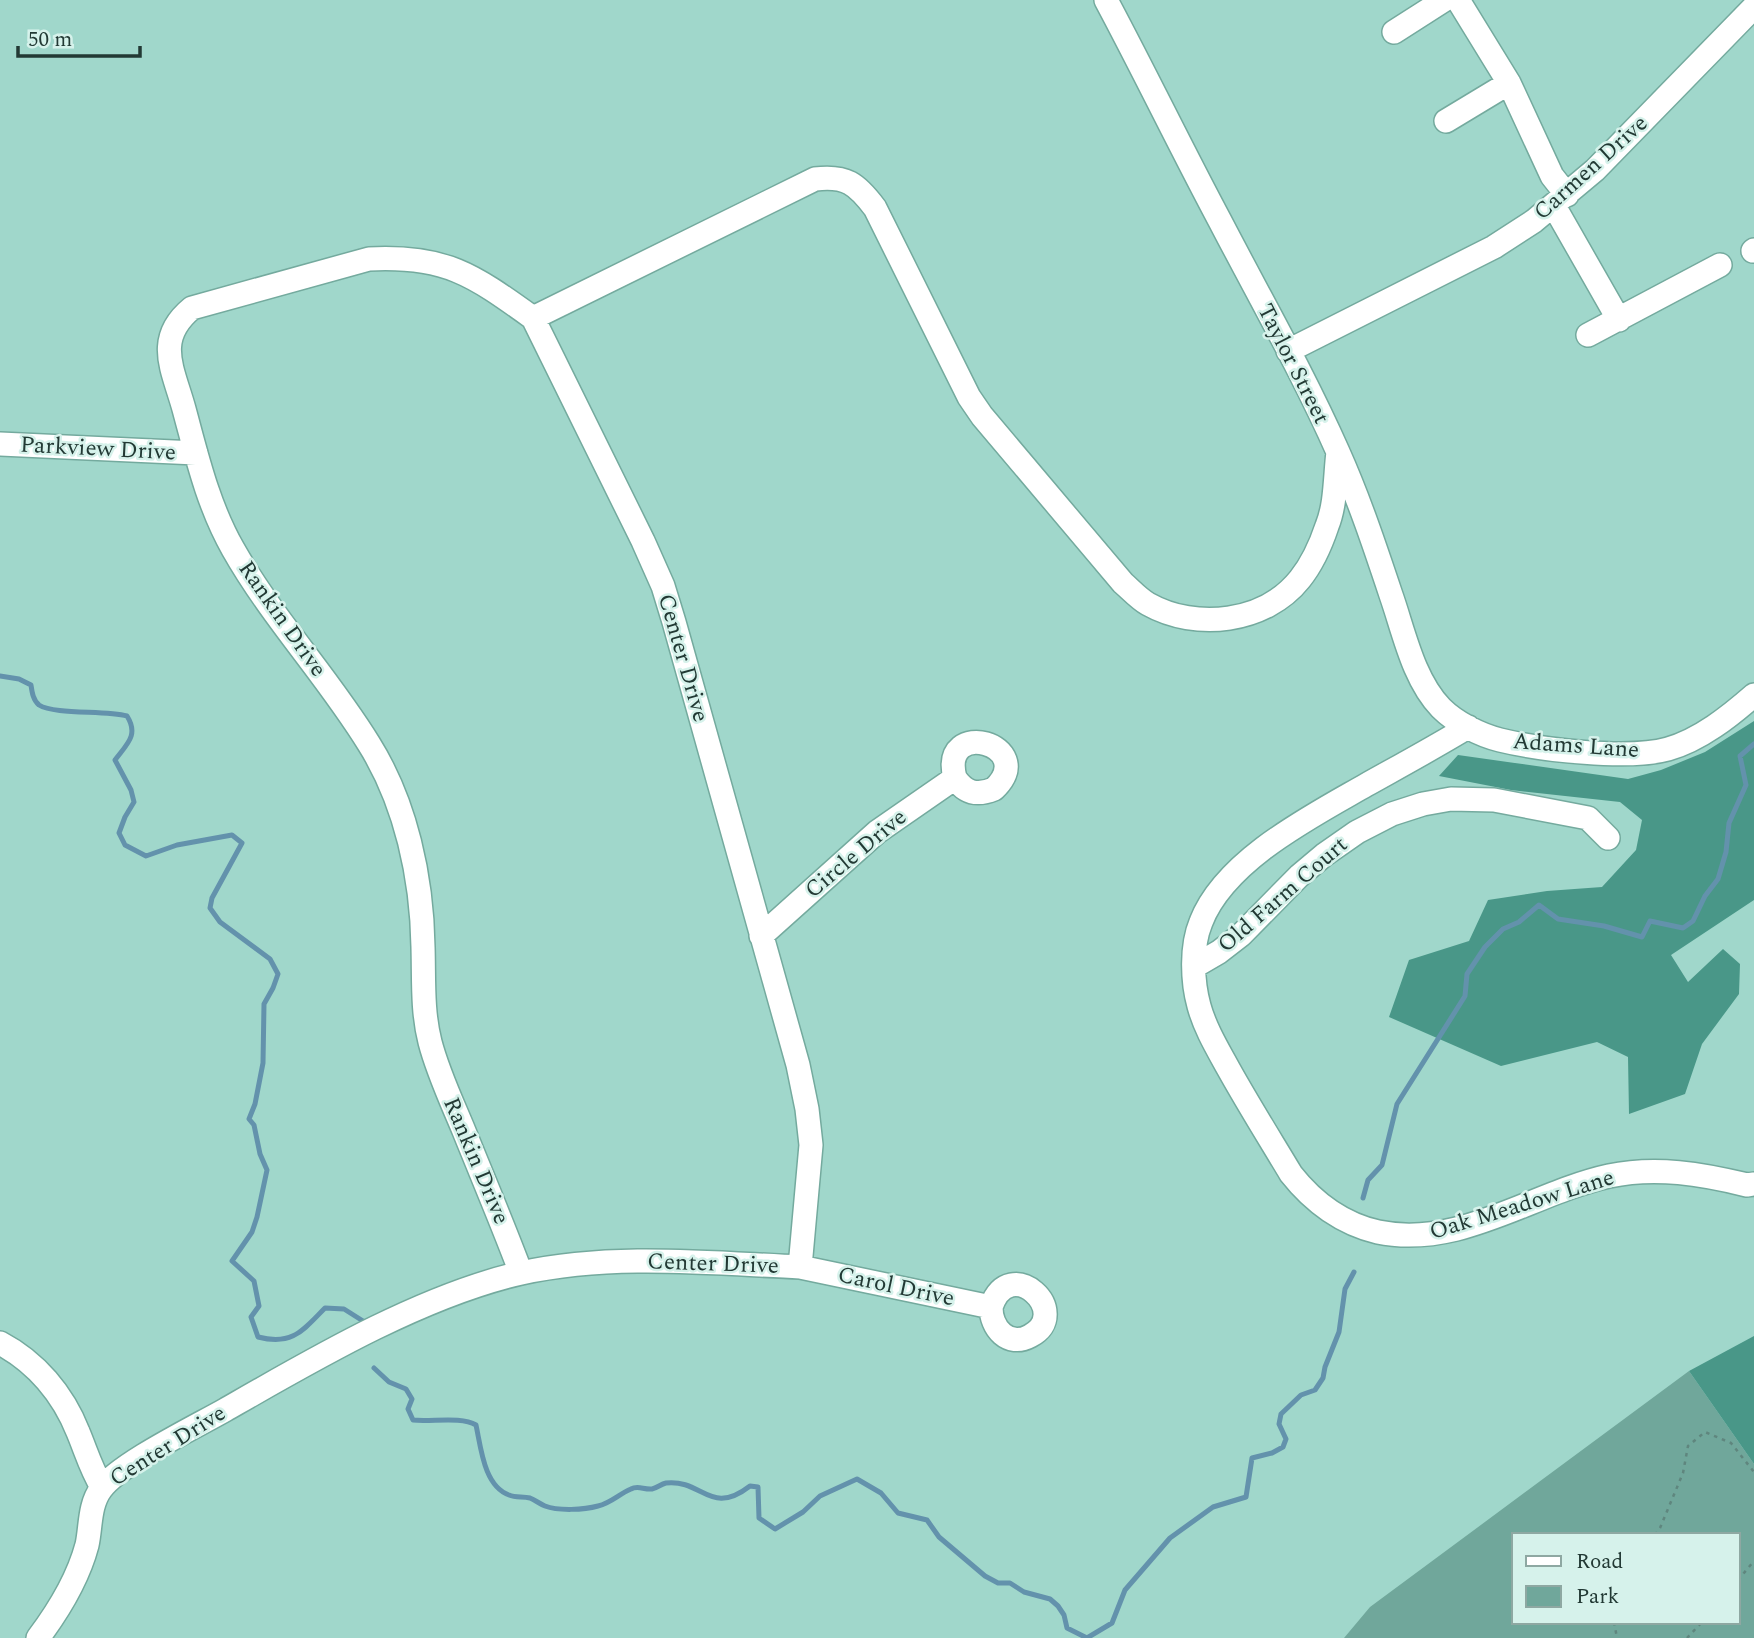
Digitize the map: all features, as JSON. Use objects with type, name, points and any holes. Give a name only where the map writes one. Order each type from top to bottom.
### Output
[{"type":"street","name":"Taylor Street","points":[[1106,0],[1338,452],[1363,511],[1421,680],[1443,710],[1468,727]]},
{"type":"street","points":[[1394,32],[1444,0]]},
{"type":"street","points":[[1458,0],[1509,83],[1552,176],[1560,201],[1619,320]]},
{"type":"street","name":"Carmen Drive","points":[[1288,351],[1494,247],[1560,201],[1595,170],[1754,7]]},
{"type":"street","points":[[1446,121],[1509,83]]},
{"type":"street","points":[[533,318],[815,179],[837,178],[850,182],[864,193],[875,208],[959,379],[982,416],[1123,583],[1148,604],[1184,617],[1211,621],[1237,617],[1277,599],[1299,581],[1328,524],[1338,452]]},
{"type":"street","name":"Rankin Drive","points":[[521,1273],[440,1075],[429,1041],[424,1009],[419,893],[412,852],[396,798],[369,744],[233,549],[216,517],[196,453],[168,342],[183,315],[199,305],[369,259],[399,257],[437,262],[456,269],[484,282],[533,318]]},
{"type":"street","points":[[1588,335],[1720,265]]},
{"type":"street","name":"Center Drive","points":[[38,1638],[78,1574],[87,1545],[96,1496],[102,1487],[133,1463],[341,1346],[429,1303],[521,1273],[584,1264],[622,1261],[800,1267],[811,1145],[798,1065],[663,586],[533,318]]},
{"type":"street","name":"Parkview Drive","points":[[0,444],[196,453]]},
{"type":"street","name":"Adams Lane","points":[[1468,727],[1499,740],[1539,747],[1640,753],[1669,749],[1691,739],[1712,727],[1754,695]]},
{"type":"street","name":"Oak Meadow Lane","points":[[1468,727],[1284,834],[1249,861],[1223,888],[1201,921],[1196,941],[1197,999],[1209,1034],[1274,1146],[1303,1189],[1324,1207],[1349,1223],[1398,1236],[1452,1231],[1582,1182],[1612,1175],[1650,1171],[1682,1172],[1747,1185],[1754,1184]]},
{"type":"street","name":"Circle Drive","points":[[761,936],[877,832],[955,778]]},
{"type":"street","name":"Old Farm Court","points":[[1195,966],[1241,935],[1299,876],[1324,855],[1357,832],[1392,814],[1423,804],[1451,799],[1494,800],[1588,818],[1608,838]]},
{"type":"street","name":"Carol Drive","points":[[800,1267],[991,1307]]},
{"type":"street","points":[[0,1343],[35,1368],[64,1402],[91,1468],[102,1487]]},
{"type":"path","points":[[1656,1533],[1683,1473],[1688,1446],[1706,1432],[1731,1443],[1754,1472]]},
{"type":"path","points":[[1740,1578],[1754,1561]]},
{"type":"path","points":[[1687,1638],[1700,1624]]},
{"type":"green space","points":[[1754,721],[1754,900],[1671,955],[1688,982],[1723,949],[1740,964],[1739,994],[1702,1044],[1685,1094],[1629,1114],[1628,1057],[1597,1042],[1501,1066],[1389,1017],[1409,960],[1469,941],[1488,900],[1547,891],[1602,887],[1636,850],[1642,820],[1620,802],[1511,790],[1439,776],[1458,755],[1628,779],[1661,770],[1705,752]]},
{"type":"green space","points":[[1754,1336],[1754,1464],[1689,1371]]},
{"type":"green space","points":[[1689,1371],[1754,1464],[1754,1638],[1344,1638],[1370,1607]]},
{"type":"waterway","points":[[0,676],[19,679],[31,685],[35,701],[46,708],[127,716],[132,734],[115,760],[131,790],[134,802],[119,833],[125,845],[146,856],[177,845],[232,835],[242,843],[212,898],[210,908],[220,922],[270,959],[278,974],[264,1004],[263,1063],[255,1104],[249,1119],[254,1125],[260,1154],[267,1170],[252,1232],[232,1261],[254,1281],[259,1306],[251,1317],[258,1337],[289,1338],[325,1308],[344,1309],[363,1321]]},
{"type":"waterway","points":[[1363,1198],[1368,1180],[1382,1165],[1397,1104],[1465,996],[1467,974],[1485,947],[1503,929],[1519,922],[1539,905],[1558,919],[1604,926],[1642,937],[1650,921],[1683,928],[1693,921],[1705,896],[1718,879],[1726,852],[1729,823],[1746,785],[1740,756],[1754,744]]},
{"type":"waterway","points":[[374,1368],[389,1382],[406,1389],[412,1399],[408,1409],[413,1420],[454,1420],[476,1425],[489,1475],[494,1484],[509,1495],[530,1498],[550,1508],[571,1509],[603,1505],[634,1488],[652,1489],[666,1483],[679,1483],[716,1498],[736,1495],[750,1486],[758,1487],[759,1518],[775,1529],[803,1512],[820,1496],[857,1479],[881,1493],[898,1513],[927,1520],[939,1537],[985,1576],[998,1583],[1010,1583],[1024,1592],[1050,1599],[1064,1615],[1067,1628],[1087,1638],[1112,1623],[1125,1590],[1170,1538],[1213,1507],[1246,1497],[1252,1458],[1283,1447],[1286,1439],[1279,1424],[1281,1414],[1301,1395],[1315,1390],[1323,1378],[1339,1332],[1345,1289],[1354,1272]]}]
